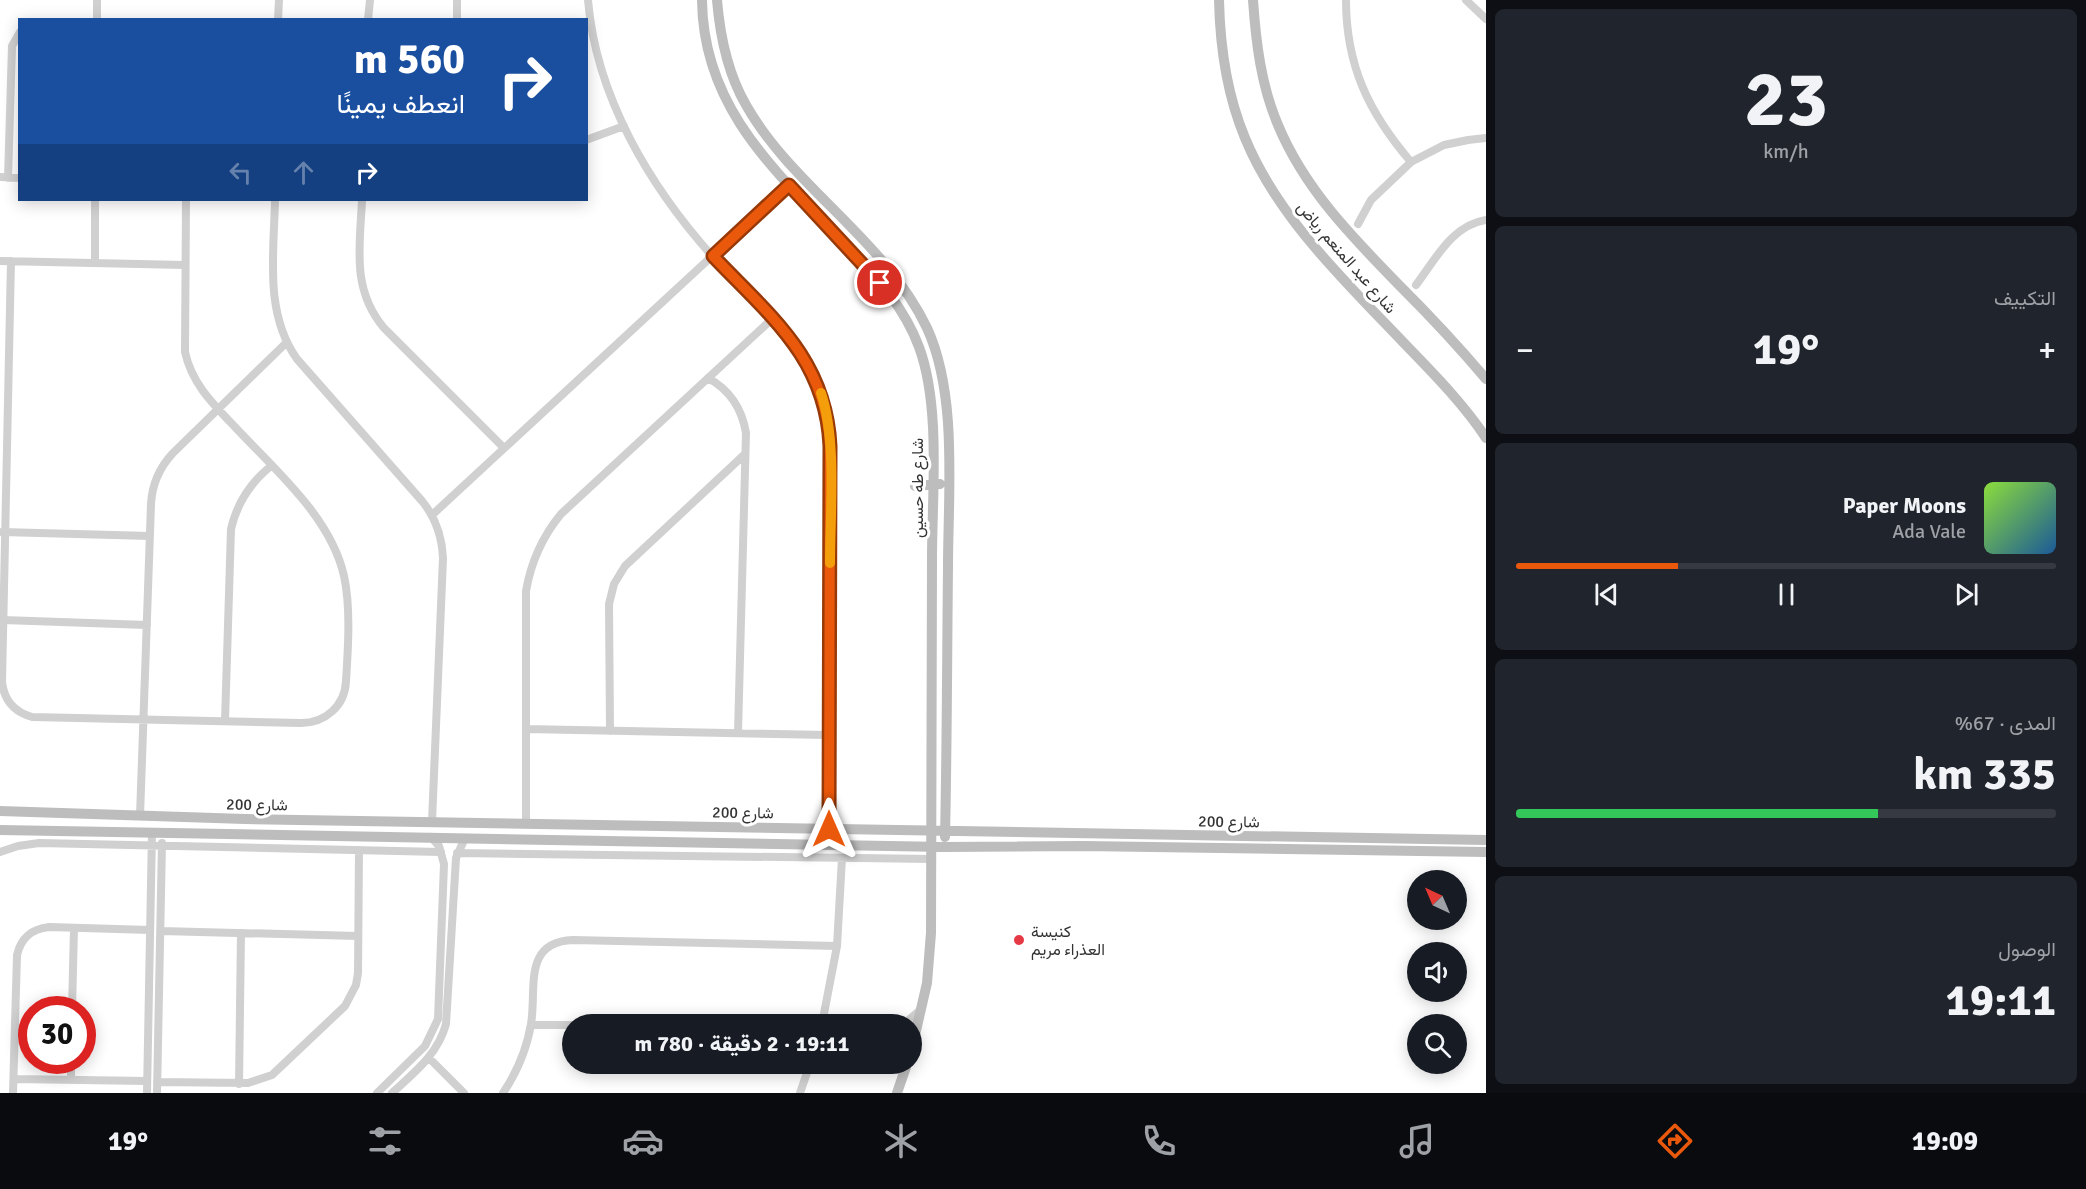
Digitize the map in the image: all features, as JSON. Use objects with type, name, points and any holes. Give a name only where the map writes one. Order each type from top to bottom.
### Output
[{"type":"street","points":[[97,0],[97,18]]},
{"type":"street","points":[[278,18],[279,0]]},
{"type":"street","points":[[368,18],[370,0]]},
{"type":"street","points":[[457,0],[457,18]]},
{"type":"street","points":[[588,0],[590,40],[605,83],[624,126],[653,180],[713,256],[794,342],[808,363],[821,393],[828,423],[830,446],[829,829]]},
{"type":"street","name":"شارع طه حسين","points":[[702,0],[702,27],[710,63],[718,84],[741,127],[789,185],[870,270],[891,296],[908,322],[920,349],[930,391],[933,484],[932,933],[920,1014]]},
{"type":"street","name":"شارع طه حسين","points":[[717,0],[720,32],[736,83],[746,105],[777,148],[876,252],[899,281],[927,328],[938,358],[945,388],[949,483],[945,847]]},
{"type":"street","name":"شارع عبد المنعم رياض","points":[[1219,0],[1224,58],[1232,97],[1244,138],[1270,186],[1309,240],[1454,397],[1486,438]]},
{"type":"street","name":"شارع عبد المنعم رياض","points":[[1253,0],[1257,48],[1265,87],[1282,134],[1306,178],[1342,225],[1456,344],[1486,379]]},
{"type":"street","points":[[1346,0],[1350,44],[1359,80],[1375,114],[1411,162]]},
{"type":"street","points":[[1466,0],[1486,19]]},
{"type":"street","points":[[4,177],[12,46],[18,36]]},
{"type":"street","points":[[588,139],[624,126]]},
{"type":"street","points":[[1358,224],[1371,200],[1411,162],[1444,145],[1486,138]]},
{"type":"street","points":[[432,514],[789,185]]},
{"type":"street","points":[[94,263],[95,201]]},
{"type":"street","points":[[11,261],[3,532],[3,688],[6,698],[17,711],[32,717],[313,722],[324,718],[334,710],[345,689],[347,599],[341,563],[320,521],[218,409],[196,382],[188,366],[185,352],[186,201]]},
{"type":"street","points":[[275,201],[274,297],[279,325],[286,343],[297,359],[422,501],[432,514],[441,539],[432,822]]},
{"type":"street","points":[[362,201],[360,276],[364,294],[372,312],[384,328],[504,448]]},
{"type":"street","points":[[1416,285],[1454,235],[1470,224],[1486,220]]},
{"type":"street","points":[[0,261],[185,265]]},
{"type":"street","points":[[526,824],[526,591],[531,568],[540,546],[561,514],[772,319]]},
{"type":"street","points":[[140,816],[153,490],[162,467],[173,453],[286,343]]},
{"type":"street","points":[[708,378],[726,391],[739,410],[746,433],[738,733]]},
{"type":"street","points":[[610,730],[609,604],[614,584],[625,566],[745,454]]},
{"type":"street","points":[[225,722],[231,529],[236,510],[245,493],[271,466]]},
{"type":"street","points":[[915,486],[949,483]]},
{"type":"street","points":[[3,532],[150,536]]},
{"type":"street","points":[[3,620],[147,625]]},
{"type":"street","points":[[526,729],[829,735]]},
{"type":"street","name":"شارع 200","points":[[0,812],[526,824],[1486,840]]},
{"type":"street","name":"شارع 200","points":[[0,830],[945,847],[1083,846],[1486,852]]},
{"type":"street","points":[[147,1093],[152,846],[157,832]]},
{"type":"street","points":[[157,832],[162,846],[157,1093]]},
{"type":"street","points":[[377,1093],[425,1046],[438,1019],[444,864],[441,852],[431,837]]},
{"type":"street","points":[[392,1093],[438,1047],[446,1024],[457,853],[465,838]]},
{"type":"street","points":[[0,852],[39,843],[441,852]]},
{"type":"street","points":[[157,1082],[239,1084],[265,1079],[279,1070],[345,1006],[356,985],[358,973],[359,850]]},
{"type":"street","points":[[457,853],[932,859]]},
{"type":"street","points":[[824,1014],[837,946],[842,858]]},
{"type":"street","points":[[13,1093],[17,956],[24,938],[40,928],[150,930]]},
{"type":"street","points":[[72,996],[74,928]]},
{"type":"street","points":[[161,931],[358,936]]},
{"type":"street","points":[[239,1084],[241,933]]},
{"type":"street","points":[[503,1093],[519,1064],[531,1024],[535,966],[545,949],[563,940],[837,946]]},
{"type":"street","points":[[915,1014],[922,1008]]},
{"type":"street","points":[[531,1024],[562,1025]]},
{"type":"street","points":[[429,1058],[465,1093]]},
{"type":"street","points":[[71,1074],[71,1080]]},
{"type":"street","points":[[800,1093],[807,1074]]},
{"type":"street","points":[[899,1091],[904,1074]]},
{"type":"street","points":[[14,1079],[147,1081]]},
{"type":"slow traffic","points":[[821,393],[828,423],[830,446],[830,563]]},
{"type":"place","name":"كنيسة العذراء مريم","points":[[1019,940]]},
{"type":"route","points":[[829,829],[830,434],[826,412],[814,375],[794,342],[713,256],[789,185],[880,283]]}]
